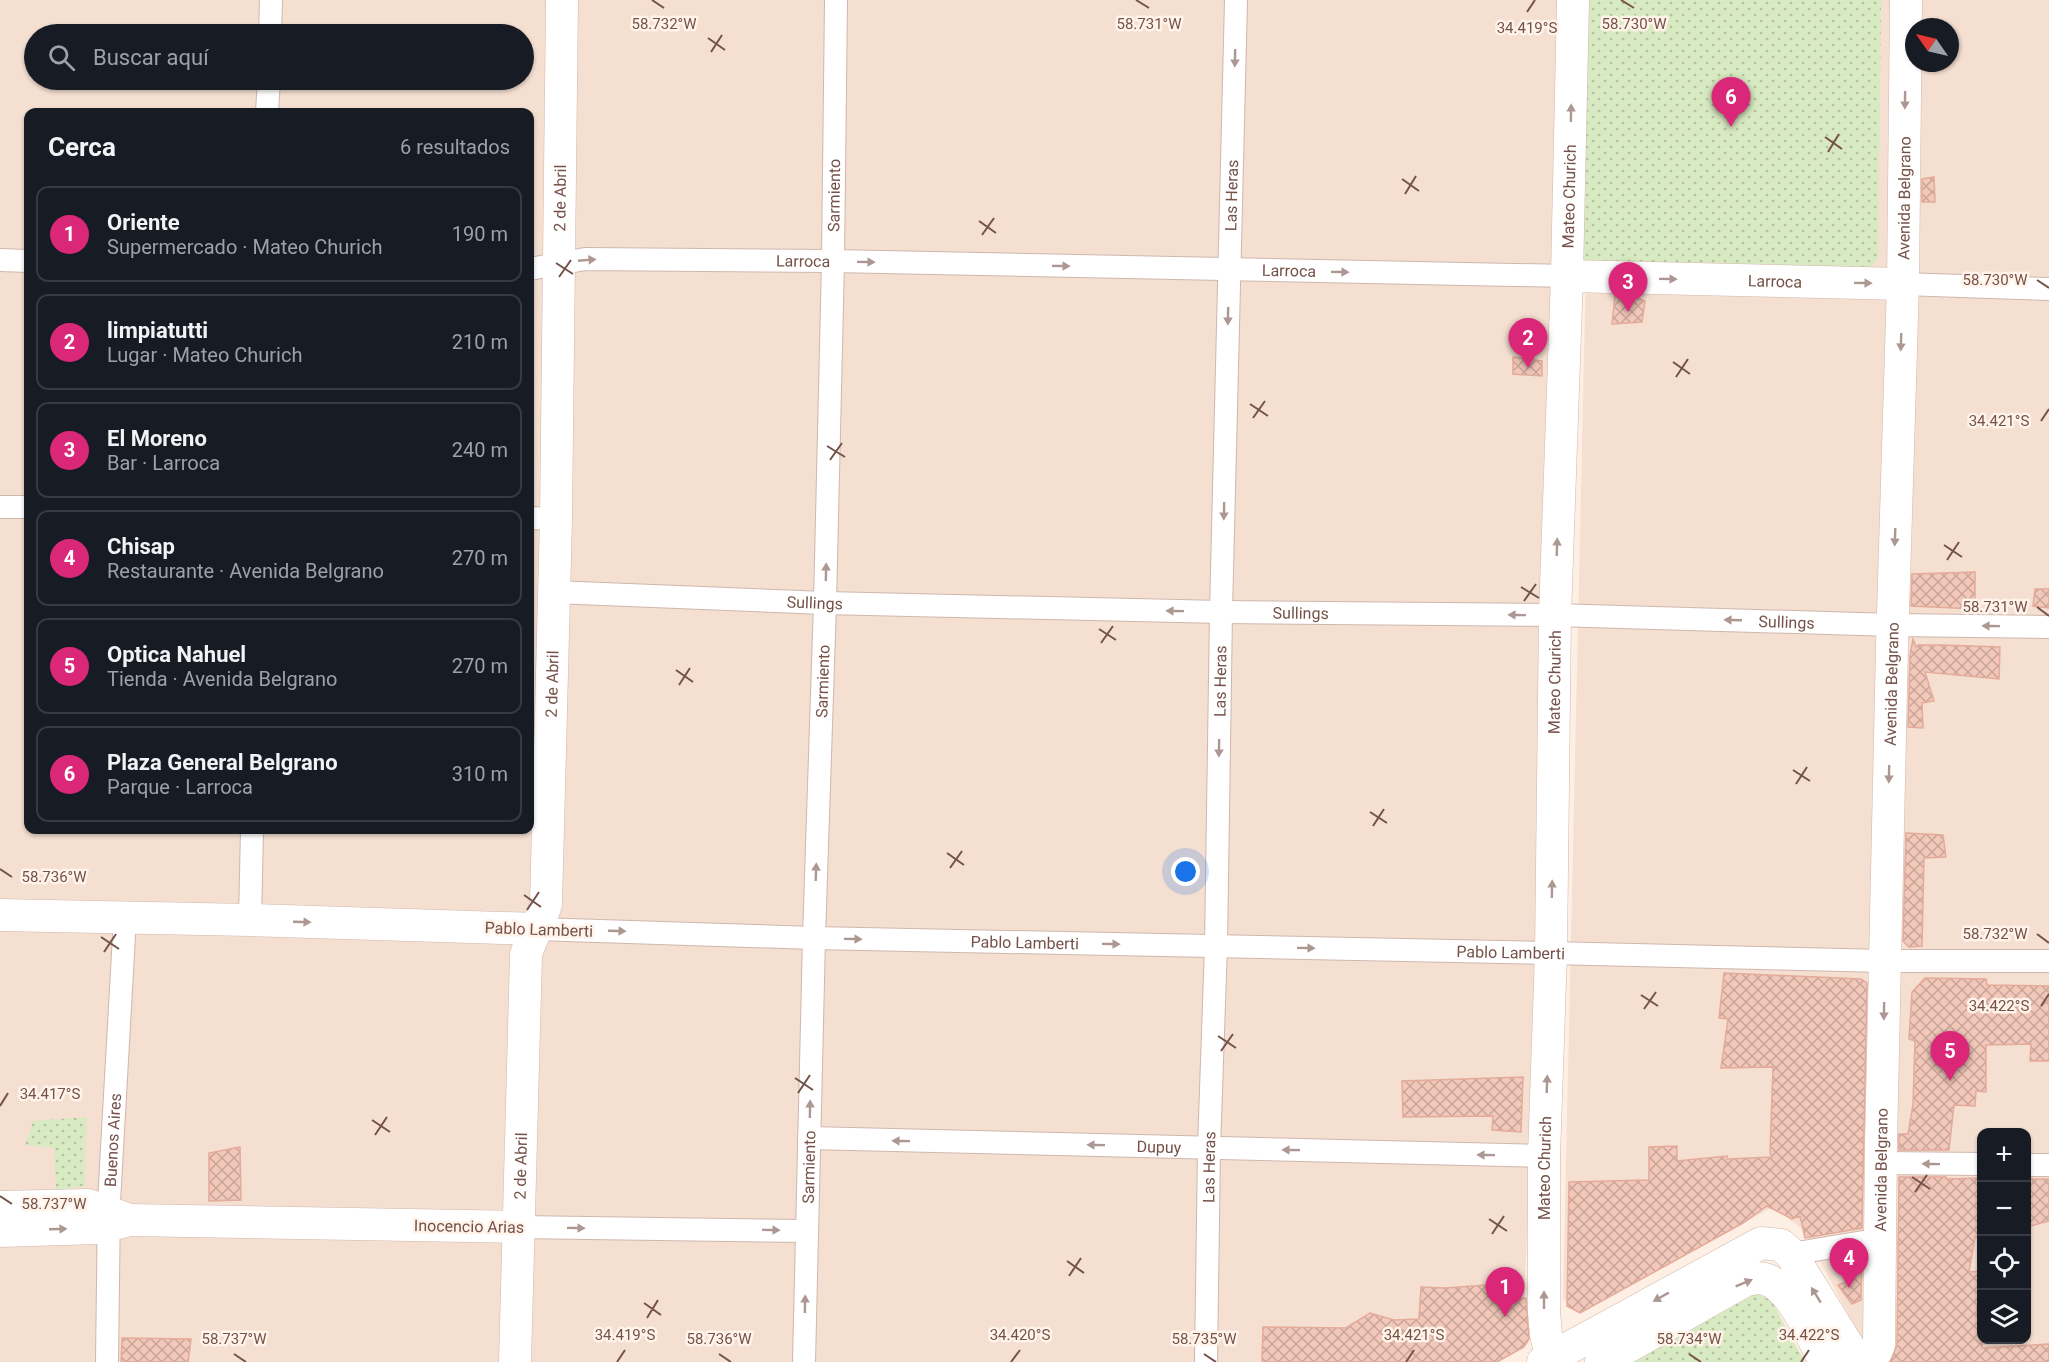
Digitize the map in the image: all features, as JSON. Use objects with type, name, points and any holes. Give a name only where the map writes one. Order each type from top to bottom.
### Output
[{"type":"street","points":[[270,24],[271,0]]},
{"type":"street","name":"2 de Abril","points":[[515,1362],[526,955],[546,904],[554,592],[543,519],[544,267],[562,0]]},
{"type":"street","name":"Sarmiento","points":[[804,1362],[825,603],[836,0]]},
{"type":"street","name":"Las Heras","points":[[1206,1362],[1236,0]]},
{"type":"street","name":"Mateo Churich","points":[[1549,1361],[1544,1312],[1544,1156],[1551,953],[1555,615],[1568,276],[1573,0]]},
{"type":"street","name":"Avenida Belgrano","points":[[1860,1362],[1876,1352],[1879,1345],[1880,1163],[1903,284],[1906,0]]},
{"type":"street","points":[[267,108],[268,90]]},
{"type":"street","name":"Larroca","points":[[544,267],[585,259],[833,261],[1568,276],[2049,289]]},
{"type":"street","points":[[0,260],[24,261]]},
{"type":"street","points":[[0,507],[24,507]]},
{"type":"street","name":"Sullings","points":[[554,592],[825,603],[1221,612],[1555,615],[2049,627]]},
{"type":"street","points":[[247,920],[252,834]]},
{"type":"street","name":"Pablo Lamberti","points":[[0,915],[537,928],[814,938],[1885,961],[2049,961]]},
{"type":"street","name":"Buenos Aires","points":[[107,1362],[116,1219],[125,918]]},
{"type":"street","name":"Dupuy","points":[[809,1138],[1544,1156]]},
{"type":"street","points":[[1880,1163],[1977,1164]]},
{"type":"street","points":[[2031,1165],[2049,1165]]},
{"type":"street","name":"Inocencio Arias","points":[[0,1207],[88,1205],[116,1219]]},
{"type":"street","name":"Inocencio Arias","points":[[0,1231],[87,1228],[116,1219],[807,1231]]},
{"type":"street","points":[[1791,1254],[1881,1239]]},
{"type":"street","points":[[1549,1361],[1748,1248],[1761,1243],[1771,1243],[1781,1245],[1791,1254],[1860,1362]]},
{"type":"street","points":[[1601,1362],[1744,1281],[1758,1278],[1779,1286],[1790,1298],[1825,1362]]},
{"type":"shaded area","points":[[0,0],[1560,0],[1539,941],[1523,1331],[1468,1362],[0,1362]]},
{"type":"shaded area","points":[[1592,0],[2049,0],[2049,1362],[1873,1362],[1804,1230],[1773,1207],[1578,1313],[1563,1299]]},
{"type":"green space","points":[[1585,0],[1881,0],[1878,256],[1874,264],[1868,267],[1591,264],[1584,261],[1582,255]]},
{"type":"green space","points":[[86,1117],[85,1186],[56,1190],[54,1148],[25,1145],[33,1121]]},
{"type":"green space","points":[[1755,1294],[1770,1298],[1805,1362],[1629,1362]]},
{"type":"building","points":[[1934,177],[1935,202],[1922,202],[1922,179]]},
{"type":"building","points":[[1615,295],[1632,296],[1645,301],[1642,322],[1612,324]]},
{"type":"building","points":[[1513,357],[1542,361],[1542,376],[1513,374]]},
{"type":"building","points":[[1975,572],[1975,609],[1911,606],[1912,574]]},
{"type":"building","points":[[2035,589],[2049,589],[2049,608],[2033,606]]},
{"type":"building","points":[[1913,639],[1916,647],[1918,645],[1942,645],[2000,647],[1999,679],[1925,672],[1934,701],[1922,703],[1923,728],[1908,727],[1910,655]]},
{"type":"building","points":[[1906,833],[1943,835],[1946,857],[1924,858],[1922,946],[1909,947],[1903,941]]},
{"type":"building","points":[[1724,973],[1861,979],[1867,983],[1862,1228],[1805,1238],[1800,1216],[1792,1219],[1767,1206],[1743,1223],[1580,1313],[1567,1306],[1569,1182],[1649,1180],[1649,1147],[1677,1146],[1677,1161],[1727,1156],[1727,1159],[1772,1157],[1770,1153],[1773,1067],[1721,1068],[1728,1019],[1719,1018]]},
{"type":"building","points":[[1925,978],[1986,979],[1987,985],[2049,986],[2049,1061],[2030,1061],[2031,1044],[1986,1045],[1986,1092],[1976,1091],[1975,1106],[1954,1105],[1949,1150],[1899,1150],[1899,1134],[1908,1134],[1913,1104],[1915,1041],[1909,1039],[1912,992]]},
{"type":"building","points":[[1523,1077],[1521,1132],[1492,1130],[1493,1116],[1403,1117],[1402,1081]]},
{"type":"building","points":[[240,1147],[241,1200],[209,1201],[209,1153]]},
{"type":"building","points":[[1899,1177],[1977,1178],[1977,1237],[1975,1237],[1969,1272],[1977,1271],[1977,1344],[1982,1344],[1982,1348],[2049,1344],[2049,1362],[1890,1362],[1897,1345]]},
{"type":"building","points":[[2031,1179],[2049,1179],[2049,1221],[2031,1226]]},
{"type":"building","points":[[1862,1256],[1861,1300],[1852,1304],[1838,1285],[1846,1282],[1834,1260]]},
{"type":"building","points":[[1499,1284],[1497,1301],[1526,1298],[1529,1339],[1524,1347],[1497,1362],[1262,1362],[1263,1327],[1346,1328],[1370,1313],[1394,1320],[1419,1319],[1421,1287],[1446,1288]]},
{"type":"building","points":[[122,1338],[191,1339],[188,1362],[121,1362]]},
{"type":"place","name":"Plaza General Belgrano","points":[[1731,127]]},
{"type":"place","name":"El Moreno","points":[[1628,312]]},
{"type":"place","name":"limpiatutti","points":[[1528,368]]},
{"type":"place","name":"Optica Nahuel","points":[[1950,1081]]},
{"type":"place","name":"Chisap","points":[[1849,1288]]},
{"type":"place","name":"Oriente","points":[[1505,1317]]}]
